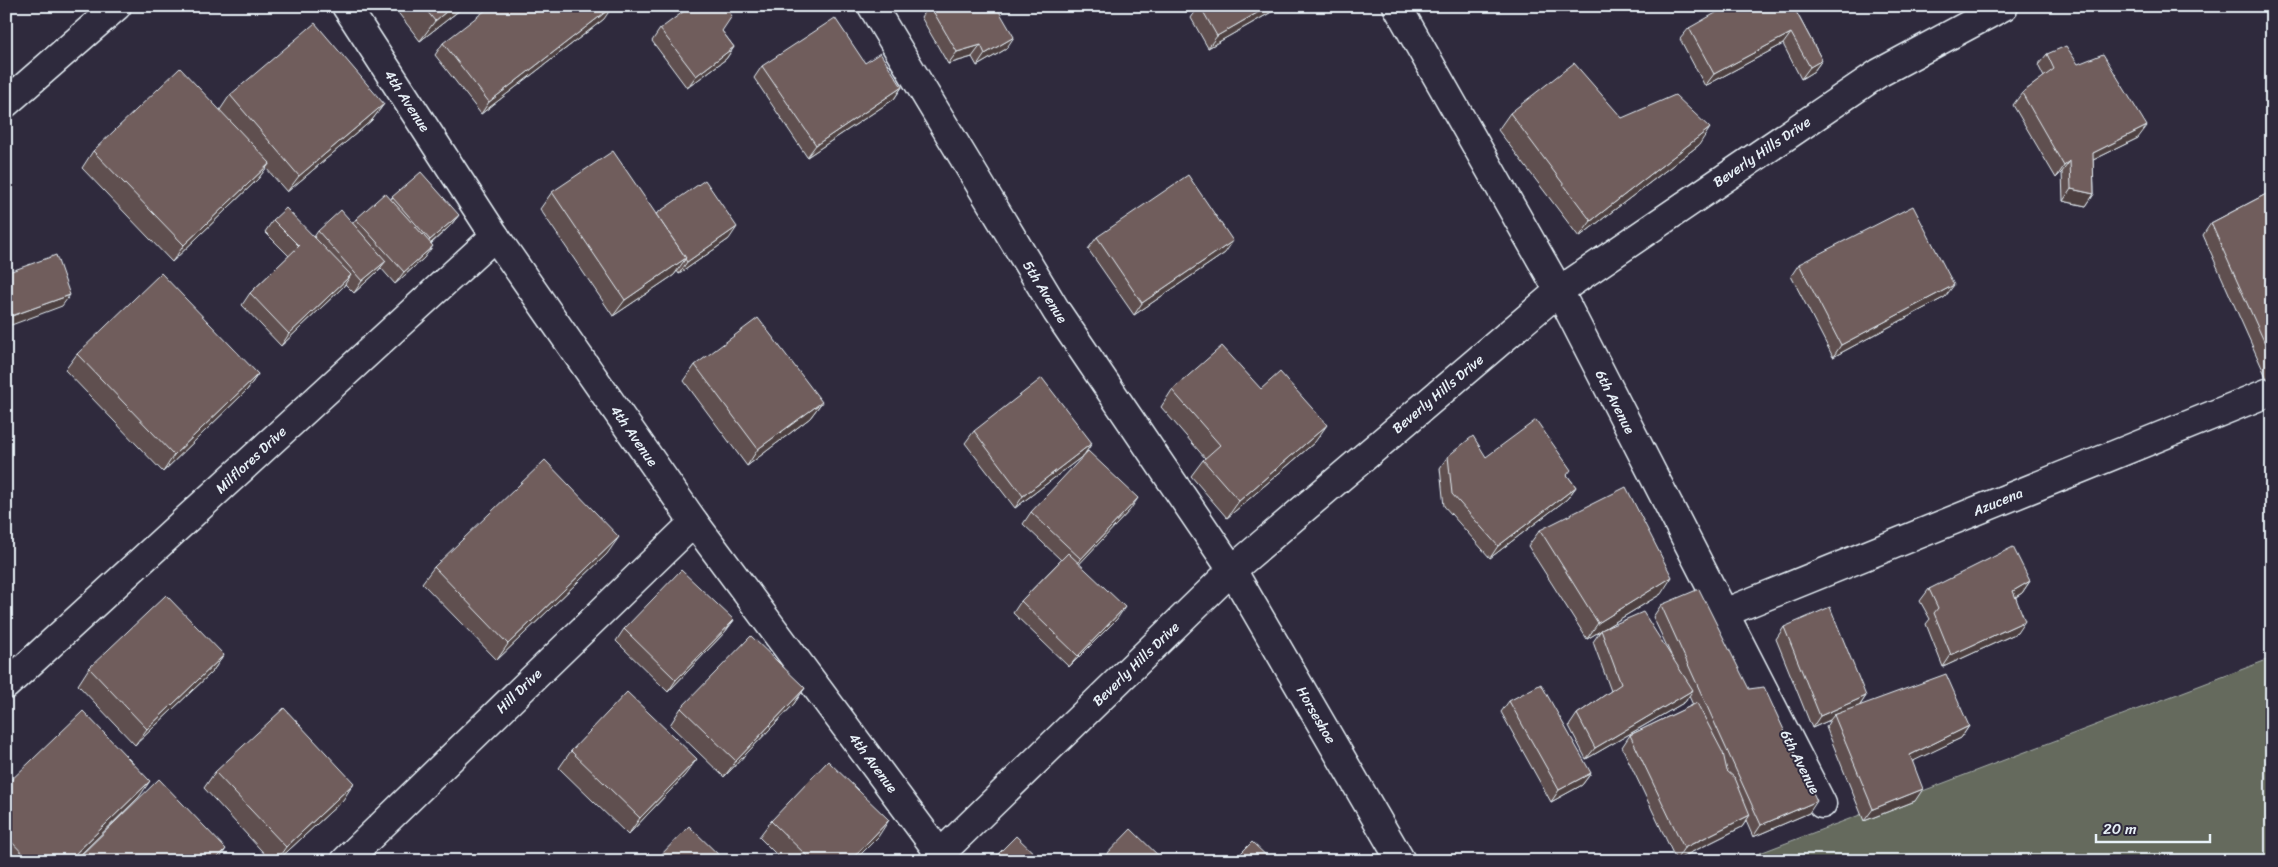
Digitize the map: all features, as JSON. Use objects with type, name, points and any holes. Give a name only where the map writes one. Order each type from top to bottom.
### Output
[{"type":"street","points":[[6,103],[117,6]]},
{"type":"street","name":"4th Avenue","points":[[346,6],[495,236],[694,522],[937,857]]},
{"type":"street","name":"5th Avenue","points":[[872,6],[1056,312],[1232,570]]},
{"type":"street","name":"6th Avenue","points":[[1397,6],[1559,291],[1822,804]]},
{"type":"street","name":"Beverly Hills Drive","points":[[937,857],[1232,570],[1559,291],[1879,73],[2004,6]]},
{"type":"street","name":"Milflores Drive","points":[[6,685],[495,236]]},
{"type":"street","name":"Azucena","points":[[1724,613],[2272,391]]},
{"type":"street","name":"Hill Drive","points":[[344,861],[694,522]]},
{"type":"street","name":"Horseshoe","points":[[1232,570],[1401,861]]},
{"type":"green space","points":[[2272,658],[2272,861],[1739,861]]},
{"type":"building","points":[[423,6],[453,6],[435,21]]},
{"type":"building","points":[[491,6],[612,7],[489,102],[443,43]]},
{"type":"building","points":[[691,6],[725,6],[732,16],[722,31],[734,47],[696,76],[660,29]]},
{"type":"building","points":[[930,6],[996,6],[1014,37],[985,54],[981,45],[957,52]]},
{"type":"building","points":[[1200,6],[1269,6],[1217,36]]},
{"type":"building","points":[[1728,6],[1793,6],[1822,60],[1810,67],[1791,33],[1714,74],[1689,28]]},
{"type":"building","points":[[835,18],[865,63],[880,53],[902,87],[816,145],[762,66]]},
{"type":"building","points":[[315,23],[384,104],[299,176],[230,95]]},
{"type":"building","points":[[2066,46],[2078,64],[2103,54],[2147,126],[2093,153],[2094,194],[2071,189],[2070,161],[2064,166],[2022,93],[2054,69],[2047,54]]},
{"type":"building","points":[[1574,63],[1622,118],[1675,95],[1710,128],[1591,221],[1510,113]]},
{"type":"building","points":[[180,68],[270,163],[184,245],[93,151]]},
{"type":"building","points":[[613,151],[686,258],[625,300],[552,192]]},
{"type":"building","points":[[421,172],[459,215],[430,240],[392,197]]},
{"type":"building","points":[[1188,175],[1233,241],[1142,303],[1097,237]]},
{"type":"building","points":[[705,180],[737,227],[687,262],[656,214]]},
{"type":"building","points":[[2272,191],[2272,359],[2211,223]]},
{"type":"building","points":[[385,193],[433,246],[404,272],[356,219]]},
{"type":"building","points":[[1913,206],[1954,285],[1841,345],[1799,264]]},
{"type":"building","points":[[286,208],[351,275],[289,334],[250,293],[299,246],[273,220]]},
{"type":"building","points":[[341,210],[386,261],[362,281],[318,231]]},
{"type":"building","points":[[56,255],[70,295],[6,318],[6,273]]},
{"type":"building","points":[[161,273],[258,374],[174,455],[77,354]]},
{"type":"building","points":[[758,318],[822,402],[758,449],[695,365]]},
{"type":"building","points":[[1222,346],[1261,389],[1280,372],[1327,425],[1239,501],[1203,460],[1220,445],[1172,390]]},
{"type":"building","points":[[1042,378],[1092,443],[1023,496],[974,431]]},
{"type":"building","points":[[1536,420],[1571,470],[1567,475],[1576,487],[1498,546],[1452,494],[1448,456],[1473,436],[1486,457]]},
{"type":"building","points":[[1088,451],[1138,498],[1081,559],[1031,512]]},
{"type":"building","points":[[545,460],[619,537],[508,644],[434,567]]},
{"type":"building","points":[[1626,487],[1672,577],[1598,623],[1540,530]]},
{"type":"building","points":[[2013,547],[2030,581],[2013,591],[2025,621],[1951,655],[1934,613],[1938,608],[1929,589]]},
{"type":"building","points":[[1068,553],[1125,607],[1078,656],[1021,601]]},
{"type":"building","points":[[681,570],[734,620],[676,680],[624,629]]},
{"type":"building","points":[[1699,589],[1749,689],[1764,687],[1817,801],[1761,825],[1661,605]]},
{"type":"building","points":[[166,595],[224,655],[147,729],[89,668]]},
{"type":"building","points":[[1830,607],[1866,696],[1820,716],[1784,627]]},
{"type":"building","points":[[1643,612],[1693,690],[1595,748],[1577,714],[1621,684],[1601,630]]},
{"type":"building","points":[[751,636],[805,688],[736,761],[681,708]]},
{"type":"building","points":[[1946,674],[1969,726],[1910,755],[1923,789],[1873,809],[1834,715]]},
{"type":"building","points":[[1541,684],[1591,773],[1559,790],[1509,701]]},
{"type":"building","points":[[627,692],[697,759],[640,818],[571,751]]},
{"type":"building","points":[[1697,703],[1723,753],[1727,771],[1735,778],[1750,815],[1684,848],[1630,735]]},
{"type":"building","points":[[284,708],[354,783],[286,847],[215,772]]},
{"type":"building","points":[[83,711],[150,781],[68,861],[30,861],[6,836],[6,785]]},
{"type":"building","points":[[828,761],[889,820],[850,861],[812,861],[771,821]]},
{"type":"building","points":[[159,779],[226,849],[214,861],[75,861]]},
{"type":"building","points":[[689,826],[725,861],[655,861]]},
{"type":"building","points":[[1131,829],[1164,861],[1100,861]]},
{"type":"building","points":[[1016,836],[1042,861],[991,861]]},
{"type":"building","points":[[1252,842],[1272,861],[1233,861]]}]
